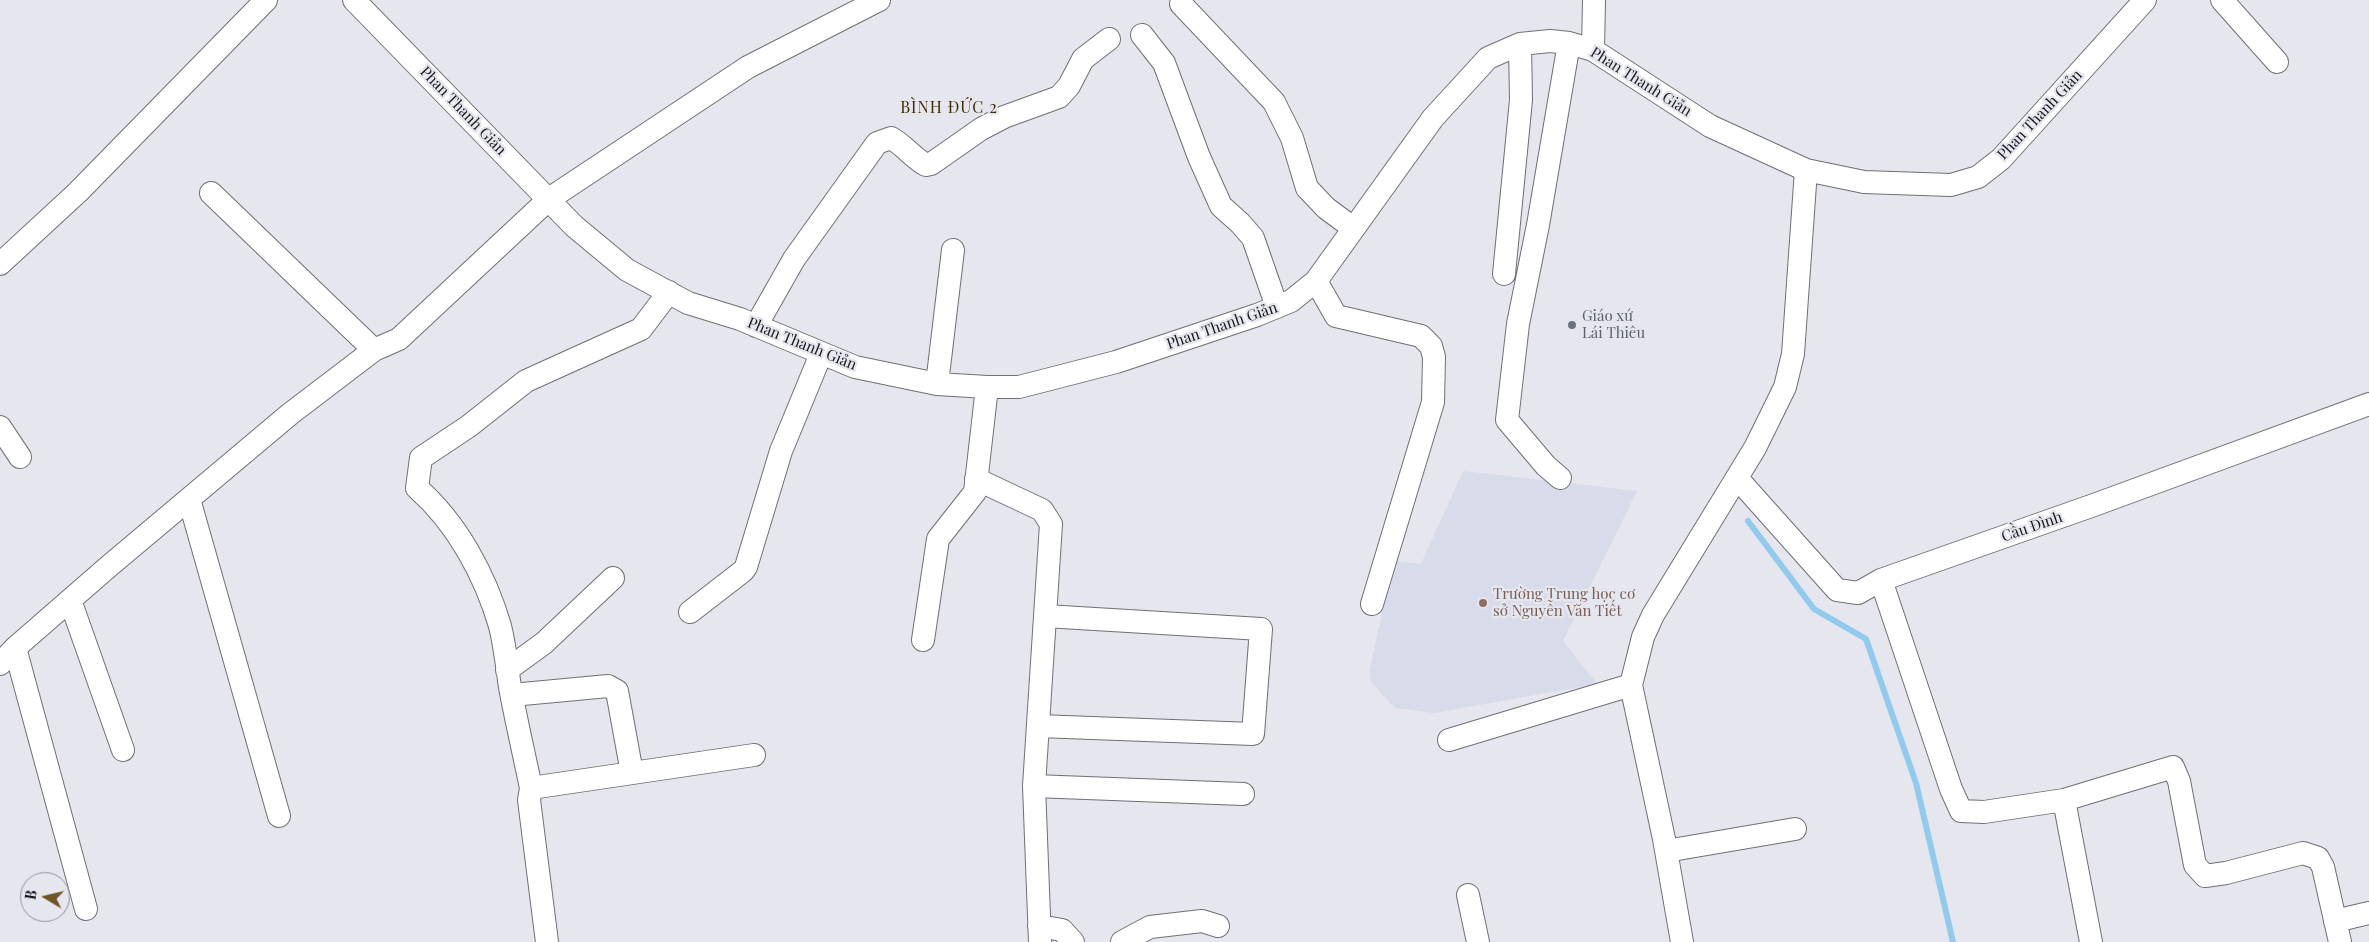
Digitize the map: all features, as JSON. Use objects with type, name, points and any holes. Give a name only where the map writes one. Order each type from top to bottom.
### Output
[{"type":"street","points":[[0,264],[78,192],[266,0]]},
{"type":"street","points":[[86,909],[7,656],[70,600],[290,414],[374,350],[399,339],[549,199],[748,67],[878,0]]},
{"type":"street","points":[[1593,50],[1594,0]]},
{"type":"street","name":"Phan Thanh Giản","points":[[362,3],[574,226],[627,270],[688,302],[756,326],[821,354],[856,366],[937,384],[987,387],[1019,386],[1116,362],[1291,301],[1316,282],[1433,118],[1488,58],[1520,44],[1550,41],[1569,43],[1593,50],[1710,126],[1806,170],[1864,182],[1951,185],[1978,177],[2001,159],[2144,0]]},
{"type":"street","points":[[2222,0],[2277,62]]},
{"type":"street","points":[[1181,4],[1274,102],[1292,138],[1307,188],[1326,208],[1353,228]]},
{"type":"street","points":[[1142,36],[1164,63],[1199,156],[1221,206],[1253,238],[1277,307]]},
{"type":"street","points":[[756,326],[794,259],[877,143],[891,138],[920,162],[926,165],[931,164],[981,129],[1004,117],[1059,97],[1069,86],[1083,59],[1109,39]]},
{"type":"street","points":[[1560,478],[1546,466],[1507,420],[1518,324],[1538,225],[1569,43]]},
{"type":"street","points":[[1504,274],[1521,100],[1520,44]]},
{"type":"street","points":[[1682,942],[1666,851],[1631,685],[1643,637],[1653,615],[1738,478],[1785,387],[1793,354],[1806,170]]},
{"type":"street","points":[[211,193],[374,350]]},
{"type":"street","points":[[937,384],[953,250]]},
{"type":"street","points":[[1316,282],[1336,316],[1421,336],[1431,346],[1434,357],[1433,402],[1372,604]]},
{"type":"street","points":[[547,942],[529,800],[531,788],[500,627],[483,583],[455,529],[432,501],[417,488],[421,458],[470,426],[526,381],[641,328],[669,292]]},
{"type":"street","points":[[690,612],[746,567],[781,451],[821,354]]},
{"type":"street","points":[[923,640],[938,539],[975,492],[987,387]]},
{"type":"street","name":"Cầu Đình","points":[[1738,478],[1837,590],[1858,593],[1881,580],[2103,502],[2369,404]]},
{"type":"street","points":[[0,427],[20,457]]},
{"type":"street","points":[[976,479],[1042,510],[1051,524],[1034,786],[1039,934],[1062,930],[1073,942]]},
{"type":"street","points":[[189,499],[278,816]]},
{"type":"street","points":[[508,670],[544,643],[612,578]]},
{"type":"street","points":[[1881,580],[1951,789],[1961,811],[1984,812],[2064,800],[2173,767],[2179,781],[2195,866],[2205,876],[2226,873],[2303,853],[2318,858],[2324,867],[2337,931],[2369,912]]},
{"type":"street","points":[[70,600],[123,750]]},
{"type":"street","points":[[1038,726],[1253,734],[1261,628],[1045,616]]},
{"type":"street","points":[[1450,740],[1631,685]]},
{"type":"street","points":[[512,695],[608,686],[617,691],[632,772]]},
{"type":"street","points":[[531,788],[754,755]]},
{"type":"street","points":[[1034,786],[1243,794]]},
{"type":"street","points":[[2064,800],[2091,942]]},
{"type":"street","points":[[1666,851],[1795,829]]},
{"type":"street","points":[[1468,896],[1478,942]]},
{"type":"street","points":[[1122,942],[1150,926],[1202,921],[1218,926]]},
{"type":"shaded area","name":"Trường Trung học cơ sở Nguyễn Văn Tiết","points":[[1463,471],[1637,491],[1563,641],[1597,684],[1434,713],[1395,708],[1370,681],[1370,669],[1393,561],[1421,564]]},
{"type":"waterway","points":[[1748,521],[1814,609],[1866,639],[1916,783],[1953,942]]},
{"type":"place","name":"Giáo xứ Lái Thiêu","points":[[1572,325]]},
{"type":"place","name":"Trường Trung học cơ sở Nguyễn Văn Tiết","points":[[1483,603]]},
{"type":"district","name":"BÌNH ĐỨC 2","points":[[949,108]]}]
